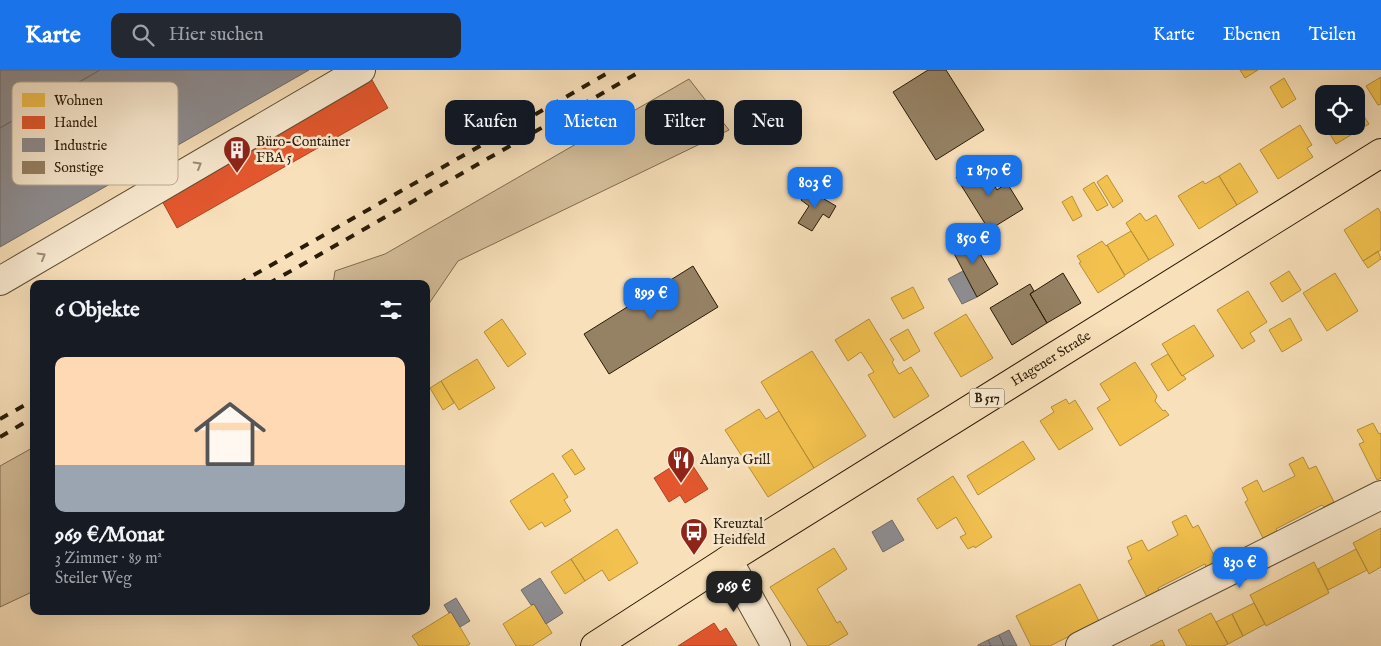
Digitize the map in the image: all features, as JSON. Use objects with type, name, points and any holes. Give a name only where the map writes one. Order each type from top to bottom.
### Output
[{"type":"main road","name":"Hagener Straße","points":[[594,646],[728,560],[1381,153]]},
{"type":"street","points":[[178,176],[360,70]]},
{"type":"street","points":[[0,280],[163,185]]},
{"type":"street","points":[[1080,646],[1381,495]]},
{"type":"street","points":[[728,560],[776,646]]},
{"type":"shaded area","points":[[689,79],[705,100],[653,100]]},
{"type":"shaded area","points":[[645,104],[645,145],[698,145],[458,261],[430,302],[430,280],[334,280],[335,271],[385,254],[574,145],[635,145],[635,110]]},
{"type":"shaded area","points":[[724,124],[729,130],[724,132]]},
{"type":"shaded area","points":[[30,449],[30,593],[0,607],[0,466]]},
{"type":"building: Wohnen","points":[[1240,70],[1258,70],[1245,78]]},
{"type":"building: Wohnen","points":[[1381,77],[1381,104],[1378,105],[1366,86]]},
{"type":"building: Wohnen","points":[[1284,78],[1296,99],[1282,108],[1270,87]]},
{"type":"building: Wohnen","points":[[1365,118],[1369,124],[1365,126]]},
{"type":"building: Wohnen","points":[[1300,125],[1312,145],[1307,148],[1313,157],[1278,179],[1260,150]]},
{"type":"building: Wohnen","points":[[1330,135],[1351,135],[1336,144]]},
{"type":"building: Wohnen","points":[[1240,163],[1258,192],[1237,205],[1219,176]]},
{"type":"building: Wohnen","points":[[1107,175],[1123,201],[1113,208],[1097,182]]},
{"type":"building: Wohnen","points":[[1219,176],[1237,205],[1199,229],[1178,196],[1203,181],[1205,184]]},
{"type":"building: Wohnen","points":[[1094,182],[1108,205],[1097,211],[1083,189]]},
{"type":"building: Wohnen","points":[[1072,196],[1082,216],[1073,221],[1062,202]]},
{"type":"building: Wohnen","points":[[1378,208],[1381,213],[1381,250],[1363,261],[1344,230]]},
{"type":"building: Wohnen","points":[[1140,213],[1146,221],[1156,215],[1174,245],[1149,260],[1126,223]]},
{"type":"building: Wohnen","points":[[1131,231],[1149,260],[1125,275],[1107,245]]},
{"type":"building: Wohnen","points":[[1102,241],[1107,245],[1125,276],[1098,293],[1079,263],[1081,262],[1077,256]]},
{"type":"building: Wohnen","points":[[1378,251],[1381,259],[1368,268],[1363,261]]},
{"type":"building: Wohnen","points":[[1289,271],[1301,290],[1282,302],[1270,283]]},
{"type":"building: Wohnen","points":[[1335,273],[1358,311],[1327,331],[1303,293]]},
{"type":"building: Wohnen","points":[[913,287],[924,308],[903,319],[891,298]]},
{"type":"building: Wohnen","points":[[1248,291],[1267,322],[1250,333],[1255,341],[1242,349],[1217,310]]},
{"type":"building: Wohnen","points":[[966,314],[993,358],[961,377],[934,333]]},
{"type":"building: Wohnen","points":[[1290,318],[1302,340],[1282,352],[1269,330]]},
{"type":"building: Wohnen","points":[[502,319],[526,354],[508,367],[484,332]]},
{"type":"building: Wohnen","points":[[869,319],[894,360],[892,362],[899,374],[911,367],[929,396],[894,418],[868,375],[874,372],[861,352],[848,361],[835,340]]},
{"type":"building: Wohnen","points":[[1194,325],[1214,356],[1182,376],[1162,344]]},
{"type":"building: Wohnen","points":[[908,329],[920,351],[904,361],[890,339]]},
{"type":"building: Wohnen","points":[[812,351],[866,436],[814,468],[761,382]]},
{"type":"building: Wohnen","points":[[1168,354],[1186,379],[1168,391],[1151,364]]},
{"type":"building: Wohnen","points":[[477,359],[495,388],[459,410],[441,381]]},
{"type":"building: Wohnen","points":[[1135,362],[1157,396],[1155,401],[1169,415],[1120,446],[1097,408],[1110,400],[1100,384]]},
{"type":"building: Wohnen","points":[[441,381],[454,403],[443,410],[430,388]]},
{"type":"building: Wohnen","points":[[1066,399],[1069,404],[1075,400],[1093,429],[1059,450],[1040,421],[1054,412],[1051,407]]},
{"type":"building: Wohnen","points":[[759,409],[766,419],[779,411],[814,468],[768,497],[725,430]]},
{"type":"building: Wohnen","points":[[1373,423],[1379,434],[1381,433],[1381,478],[1377,480],[1359,444],[1364,442],[1357,430]]},
{"type":"building: Wohnen","points":[[1023,441],[1035,459],[978,495],[967,476]]},
{"type":"building: Wohnen","points":[[572,449],[585,469],[575,475],[562,456]]},
{"type":"building: Wohnen","points":[[1303,457],[1309,469],[1316,466],[1334,502],[1324,507],[1322,505],[1276,529],[1277,531],[1263,538],[1245,502],[1248,500],[1242,488],[1257,480],[1263,492],[1295,476],[1289,464]]},
{"type":"building: Wohnen","points":[[553,473],[568,497],[564,500],[571,511],[545,527],[542,522],[529,530],[510,501]]},
{"type":"building: Wohnen","points":[[953,476],[992,537],[975,548],[974,546],[968,549],[960,537],[966,534],[956,517],[937,529],[917,499]]},
{"type":"building: Wohnen","points":[[1186,515],[1193,528],[1198,525],[1217,561],[1206,567],[1205,564],[1158,588],[1159,591],[1147,597],[1128,561],[1132,559],[1127,547],[1142,540],[1148,551],[1178,535],[1172,522]]},
{"type":"building: Wohnen","points":[[1381,528],[1381,567],[1369,574],[1353,543]]},
{"type":"building: Wohnen","points":[[617,529],[638,563],[609,581],[602,570],[585,581],[571,559]]},
{"type":"building: Wohnen","points":[[834,548],[847,569],[817,589],[837,623],[840,621],[848,634],[828,646],[808,646],[770,587]]},
{"type":"building: Wohnen","points":[[1356,549],[1367,570],[1328,590],[1318,569]]},
{"type":"building: Wohnen","points":[[571,559],[585,581],[565,594],[551,572]]},
{"type":"building: Wohnen","points":[[1314,562],[1329,593],[1266,626],[1250,595]]},
{"type":"building: Wohnen","points":[[1080,584],[1099,621],[1050,646],[1031,646],[1016,616]]},
{"type":"building: Wohnen","points":[[1254,603],[1265,624],[1243,636],[1232,614]]},
{"type":"building: Wohnen","points":[[534,604],[552,633],[532,646],[516,646],[503,624]]},
{"type":"building: Wohnen","points":[[451,612],[470,644],[466,646],[419,646],[412,636]]},
{"type":"building: Wohnen","points":[[1211,613],[1228,644],[1223,646],[1187,646],[1178,630]]},
{"type":"building: Wohnen","points":[[1232,614],[1243,636],[1228,644],[1216,622]]},
{"type":"building: Wohnen","points":[[1162,640],[1165,646],[1150,646]]},
{"type":"building: Handel","name":"Büro-Container FBA 5","points":[[372,80],[388,108],[177,228],[161,199],[349,86],[352,92]]},
{"type":"building: Handel","name":"Alanya Grill","points":[[691,463],[708,489],[685,503],[680,495],[669,502],[654,478],[676,464],[680,470]]},
{"type":"building: Handel","points":[[714,623],[720,632],[726,628],[737,646],[678,646]]},
{"type":"building: Industrie","points":[[0,70],[100,70],[79,82],[12,82],[12,121],[0,128]]},
{"type":"building: Industrie","points":[[100,70],[309,70],[178,145],[178,82],[79,82]]},
{"type":"building: Industrie","points":[[12,121],[12,185],[108,185],[0,247],[0,128]]},
{"type":"building: Industrie","points":[[963,271],[977,297],[962,304],[948,279]]},
{"type":"building: Industrie","points":[[892,520],[904,540],[883,552],[872,532]]},
{"type":"building: Industrie","points":[[540,578],[563,613],[546,624],[534,604],[531,605],[521,590]]},
{"type":"building: Industrie","points":[[456,598],[470,621],[460,627],[451,612],[449,613],[444,605]]},
{"type":"building: Industrie","points":[[1009,630],[1017,646],[1004,646],[999,635]]},
{"type":"building: Industrie","points":[[999,635],[1004,646],[991,646],[988,640]]},
{"type":"building: Industrie","points":[[988,640],[991,646],[978,646],[978,645]]},
{"type":"building: Sonstige","points":[[928,70],[946,70],[984,130],[936,160],[893,92]]},
{"type":"building: Sonstige","points":[[980,162],[997,190],[1007,183],[1023,209],[989,230],[956,177]]},
{"type":"building: Sonstige","points":[[809,186],[826,197],[824,199],[836,206],[829,218],[823,214],[812,231],[798,223],[809,206],[801,200]]},
{"type":"building: Sonstige","points":[[968,232],[998,284],[977,297],[949,244]]},
{"type":"building: Sonstige","points":[[693,266],[718,307],[609,374],[584,334]]},
{"type":"building: Sonstige","points":[[1063,273],[1081,303],[1047,323],[1030,294]]},
{"type":"building: Sonstige","points":[[1030,284],[1034,291],[1030,294],[1047,323],[1012,345],[990,308]]},
{"type":"railway","points":[[245,280],[613,70]]},
{"type":"railway","points":[[275,280],[643,70]]},
{"type":"railway","points":[[0,419],[30,402]]},
{"type":"railway","points":[[0,437],[30,419]]},
{"type":"place","name":"Büro-Container FBA 5","points":[[237,174]]},
{"type":"place","name":"Alanya Grill","points":[[681,484]]},
{"type":"place","name":"Kreuztal Heidfeld","points":[[694,556]]}]
